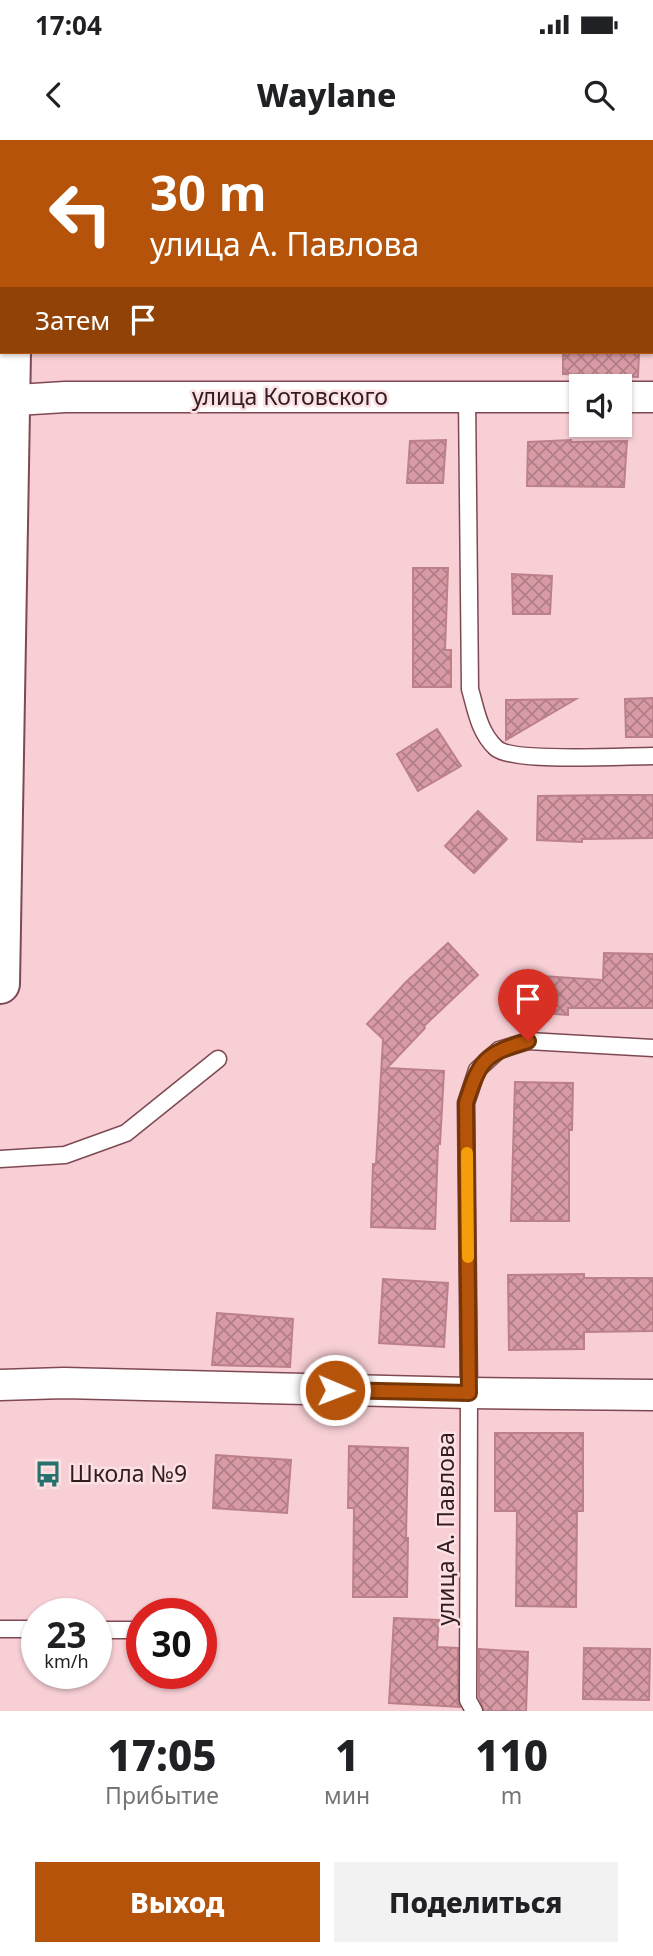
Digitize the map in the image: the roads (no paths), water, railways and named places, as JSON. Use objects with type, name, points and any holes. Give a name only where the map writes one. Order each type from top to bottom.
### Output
[{"type":"main road","points":[[0,984],[5,401],[11,354]]},
{"type":"street","name":"улица Котовского","points":[[5,401],[65,397],[569,397]]},
{"type":"street","points":[[632,397],[653,397]]},
{"type":"street","points":[[0,1385],[64,1383],[653,1395]]},
{"type":"lane","points":[[467,397],[470,689],[481,729],[498,750],[526,757],[653,756]]},
{"type":"lane","name":"улица А. Павлова","points":[[474,1711],[468,1700],[466,1103],[477,1070],[499,1050],[528,1041],[653,1048]]},
{"type":"lane","points":[[0,1159],[65,1155],[126,1133],[218,1059]]},
{"type":"lane","points":[[0,1629],[21,1629]]},
{"type":"place","name":"Школа №9","points":[[48,1474]]}]
